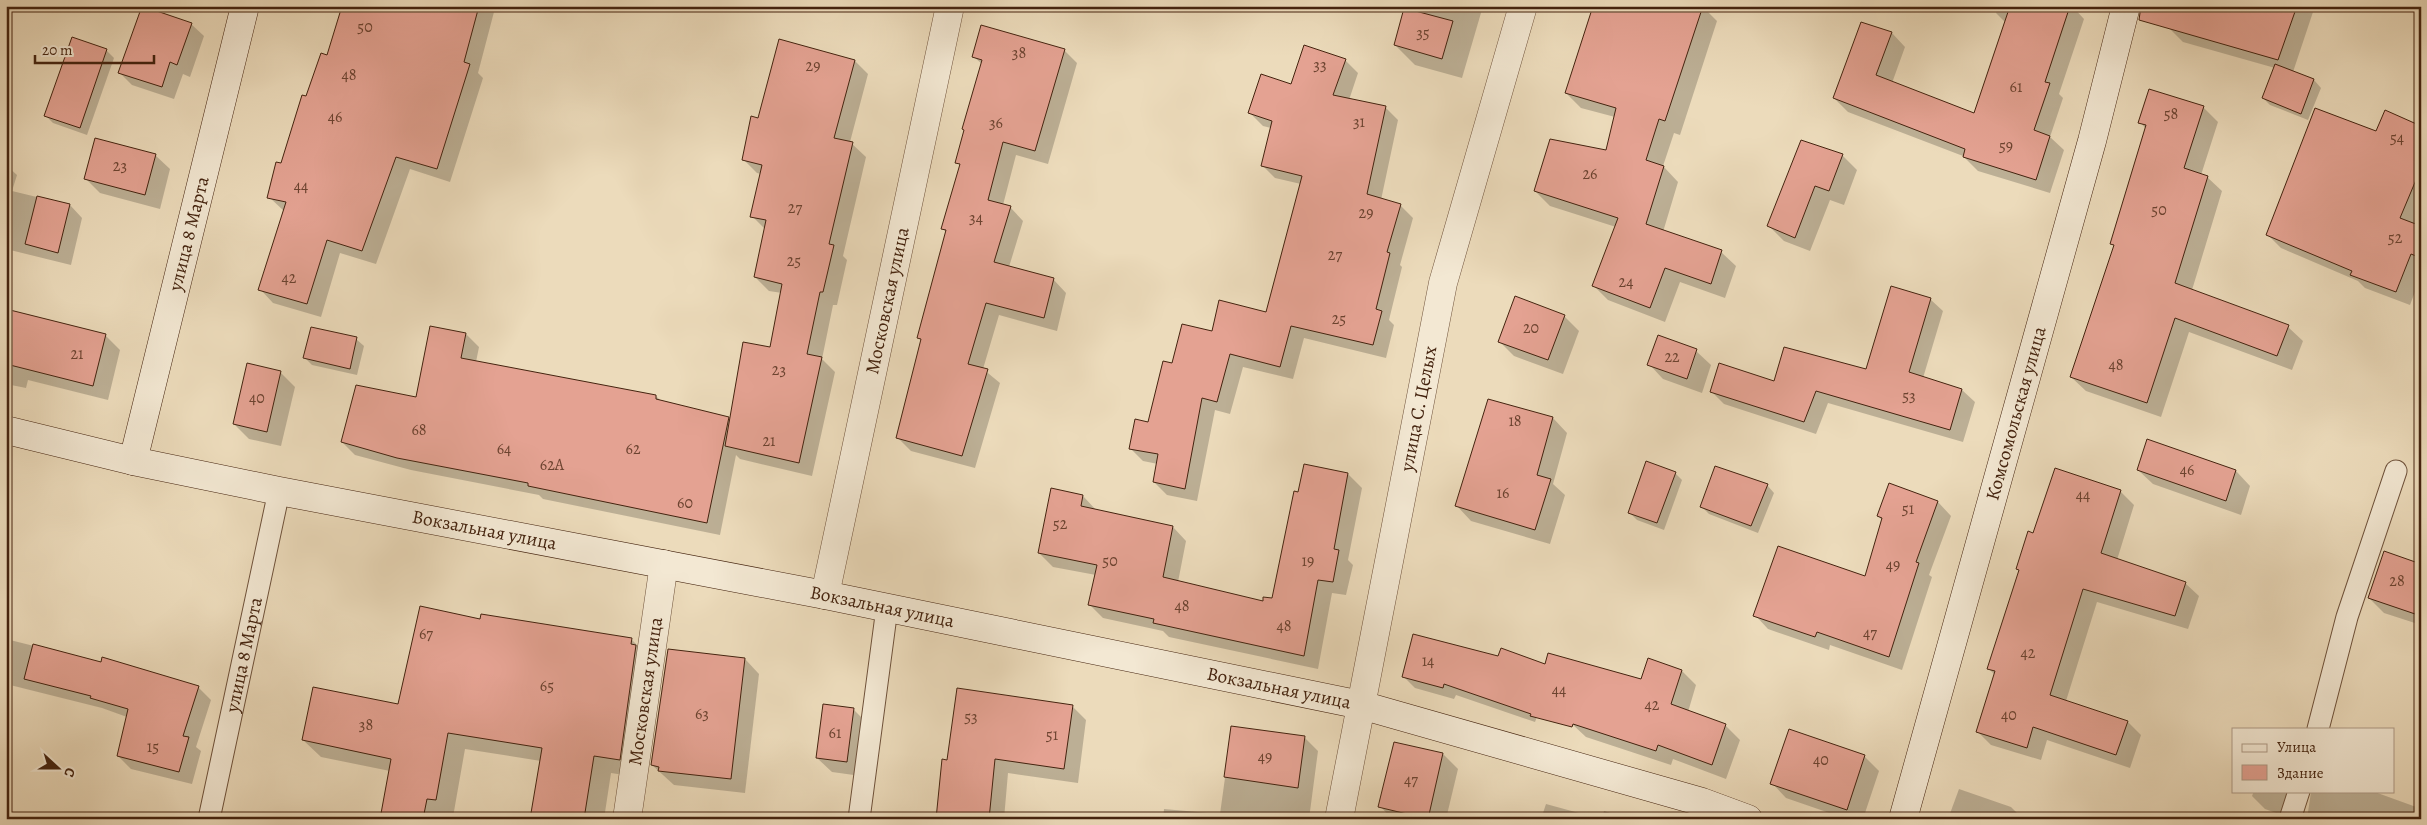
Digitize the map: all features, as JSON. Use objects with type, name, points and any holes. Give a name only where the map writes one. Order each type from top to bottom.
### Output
[{"type":"main road","name":"улица 8 Марта","points":[[133,461],[245,6]]},
{"type":"main road","name":"Московская улица","points":[[825,595],[950,6]]},
{"type":"main road","name":"улица С. Целых","points":[[1339,819],[1443,283],[1523,6]]},
{"type":"main road","name":"Комсомольская улица","points":[[1903,819],[2087,160],[2126,6]]},
{"type":"main road","name":"Вокзальная улица","points":[[6,430],[133,461],[279,491],[825,595],[1360,705],[1702,802],[1748,819]]},
{"type":"main road","name":"Московская улица","points":[[627,819],[664,564]]},
{"type":"lane","points":[[2318,728],[2347,617],[2396,471]]},
{"type":"lane","name":"улица 8 Марта","points":[[209,819],[279,491]]},
{"type":"lane","points":[[859,819],[886,608]]},
{"type":"lane","points":[[2290,819],[2299,792]]},
{"type":"building","points":[[142,6],[192,23],[177,65],[170,62],[162,87],[118,73]]},
{"type":"building","points":[[342,6],[479,6],[464,62],[470,64],[437,169],[396,157],[362,251],[327,240],[307,304],[258,290],[286,202],[267,198],[276,162],[281,163],[302,95],[306,96],[321,53],[327,55]]},
{"type":"building","points":[[1593,6],[1703,6],[1665,121],[1659,119],[1646,160],[1664,166],[1646,224],[1722,250],[1711,284],[1665,268],[1650,308],[1592,286],[1618,218],[1534,191],[1550,139],[1606,150],[1616,108],[1565,93]]},
{"type":"building","points":[[2010,6],[2070,6],[2045,82],[2050,83],[2034,130],[2050,136],[2036,180],[1963,157],[1965,149],[1833,98],[1861,22],[1892,32],[1876,75],[1974,113]]},
{"type":"building","points":[[2141,6],[2297,6],[2278,60],[2139,20]]},
{"type":"building","points":[[1404,8],[1453,21],[1442,59],[1394,45]]},
{"type":"building","points":[[981,25],[1065,49],[1035,151],[1003,142],[988,200],[1011,206],[994,262],[1054,278],[1044,318],[986,303],[968,364],[988,369],[962,456],[896,438],[921,339],[917,338],[946,230],[941,229],[960,164],[955,163],[964,130],[962,129],[982,60],[972,57]]},
{"type":"building","points":[[72,37],[107,49],[80,128],[44,116]]},
{"type":"building","points":[[779,39],[855,60],[834,138],[853,142],[829,244],[834,245],[823,292],[820,292],[807,354],[822,357],[799,463],[725,446],[743,342],[770,347],[782,284],[754,277],[766,220],[750,217],[762,165],[742,160],[751,116],[758,118]]},
{"type":"building","points":[[1304,45],[1346,59],[1333,95],[1386,106],[1367,194],[1401,204],[1387,252],[1390,253],[1376,309],[1382,311],[1373,345],[1291,326],[1280,367],[1230,354],[1217,402],[1202,398],[1185,489],[1153,482],[1158,454],[1129,449],[1135,419],[1148,422],[1163,361],[1172,363],[1182,324],[1212,331],[1219,300],[1266,312],[1302,176],[1261,166],[1272,121],[1248,113],[1261,74],[1291,84]]},
{"type":"building","points":[[2275,64],[2314,79],[2301,114],[2262,98]]},
{"type":"building","points":[[2149,89],[2204,106],[2184,168],[2208,176],[2175,283],[2289,325],[2277,356],[2175,318],[2147,403],[2070,377],[2114,245],[2110,244],[2146,125],[2138,123]]},
{"type":"building","points":[[2315,108],[2376,131],[2385,110],[2421,126],[2421,168],[2400,218],[2421,226],[2421,258],[2411,254],[2396,292],[2350,275],[2352,271],[2266,235]]},
{"type":"building","points":[[95,138],[156,154],[145,195],[84,179]]},
{"type":"building","points":[[1801,140],[1843,154],[1829,191],[1815,186],[1795,238],[1767,226]]},
{"type":"building","points":[[37,196],[70,204],[58,253],[25,244]]},
{"type":"building","points":[[1891,286],[1931,298],[1909,372],[1962,389],[1950,430],[1816,391],[1804,422],[1710,392],[1719,363],[1774,381],[1784,347],[1866,369]]},
{"type":"building","points":[[1515,296],[1565,315],[1548,360],[1498,342]]},
{"type":"building","points":[[6,309],[106,334],[93,386],[6,364]]},
{"type":"building","points":[[430,326],[466,333],[461,358],[656,395],[656,399],[729,417],[707,523],[528,486],[528,483],[397,458],[341,442],[356,385],[416,397]]},
{"type":"building","points":[[311,327],[357,337],[350,369],[303,358]]},
{"type":"building","points":[[1658,335],[1697,349],[1687,379],[1647,365]]},
{"type":"building","points":[[247,363],[281,371],[267,432],[233,424]]},
{"type":"building","points":[[1488,399],[1553,417],[1537,475],[1551,479],[1535,530],[1455,506]]},
{"type":"building","points":[[2147,439],[2236,470],[2226,501],[2137,470]]},
{"type":"building","points":[[1646,461],[1676,472],[1657,523],[1628,513]]},
{"type":"building","points":[[1304,464],[1348,473],[1334,549],[1339,550],[1333,582],[1318,580],[1304,656],[1153,623],[1154,619],[1088,605],[1097,565],[1038,553],[1051,488],[1083,495],[1081,506],[1173,526],[1163,577],[1263,601],[1263,597],[1272,598],[1294,491],[1298,492]]},
{"type":"building","points":[[1715,466],[1768,484],[1751,526],[1700,507]]},
{"type":"building","points":[[2055,468],[2121,490],[2101,553],[2186,582],[2175,616],[2083,589],[2050,695],[2128,721],[2116,755],[2033,727],[2027,748],[1976,732],[1995,671],[1987,669],[2019,570],[2016,569],[2028,531],[2033,533]]},
{"type":"building","points":[[1889,483],[1938,501],[1916,562],[1919,563],[1889,657],[1817,632],[1815,637],[1753,616],[1778,546],[1865,576],[1882,518],[1877,516]]},
{"type":"building","points":[[2384,551],[2421,564],[2421,616],[2368,598]]},
{"type":"building","points":[[420,606],[480,619],[481,614],[632,638],[631,644],[636,645],[620,760],[594,756],[584,819],[530,819],[542,748],[448,733],[436,800],[427,799],[423,819],[380,819],[391,759],[302,740],[313,687],[398,704]]},
{"type":"building","points":[[1413,634],[1498,656],[1501,648],[1545,664],[1548,653],[1641,679],[1648,658],[1682,670],[1671,704],[1726,724],[1712,765],[1658,745],[1656,751],[1573,724],[1572,727],[1530,716],[1531,714],[1444,684],[1443,688],[1402,677]]},
{"type":"building","points":[[33,644],[101,662],[102,657],[199,686],[183,736],[189,737],[179,772],[117,756],[128,709],[90,698],[91,696],[24,679]]},
{"type":"building","points":[[668,649],[745,658],[731,779],[658,771],[659,767],[651,765]]},
{"type":"building","points":[[957,688],[1073,705],[1064,769],[995,759],[989,819],[936,819],[942,759],[947,760]]},
{"type":"building","points":[[823,704],[854,708],[847,762],[816,758]]},
{"type":"building","points":[[1231,726],[1305,736],[1298,788],[1224,777]]},
{"type":"building","points":[[1789,729],[1865,755],[1847,810],[1770,784]]},
{"type":"building","points":[[1394,742],[1443,753],[1428,819],[1378,807]]}]
